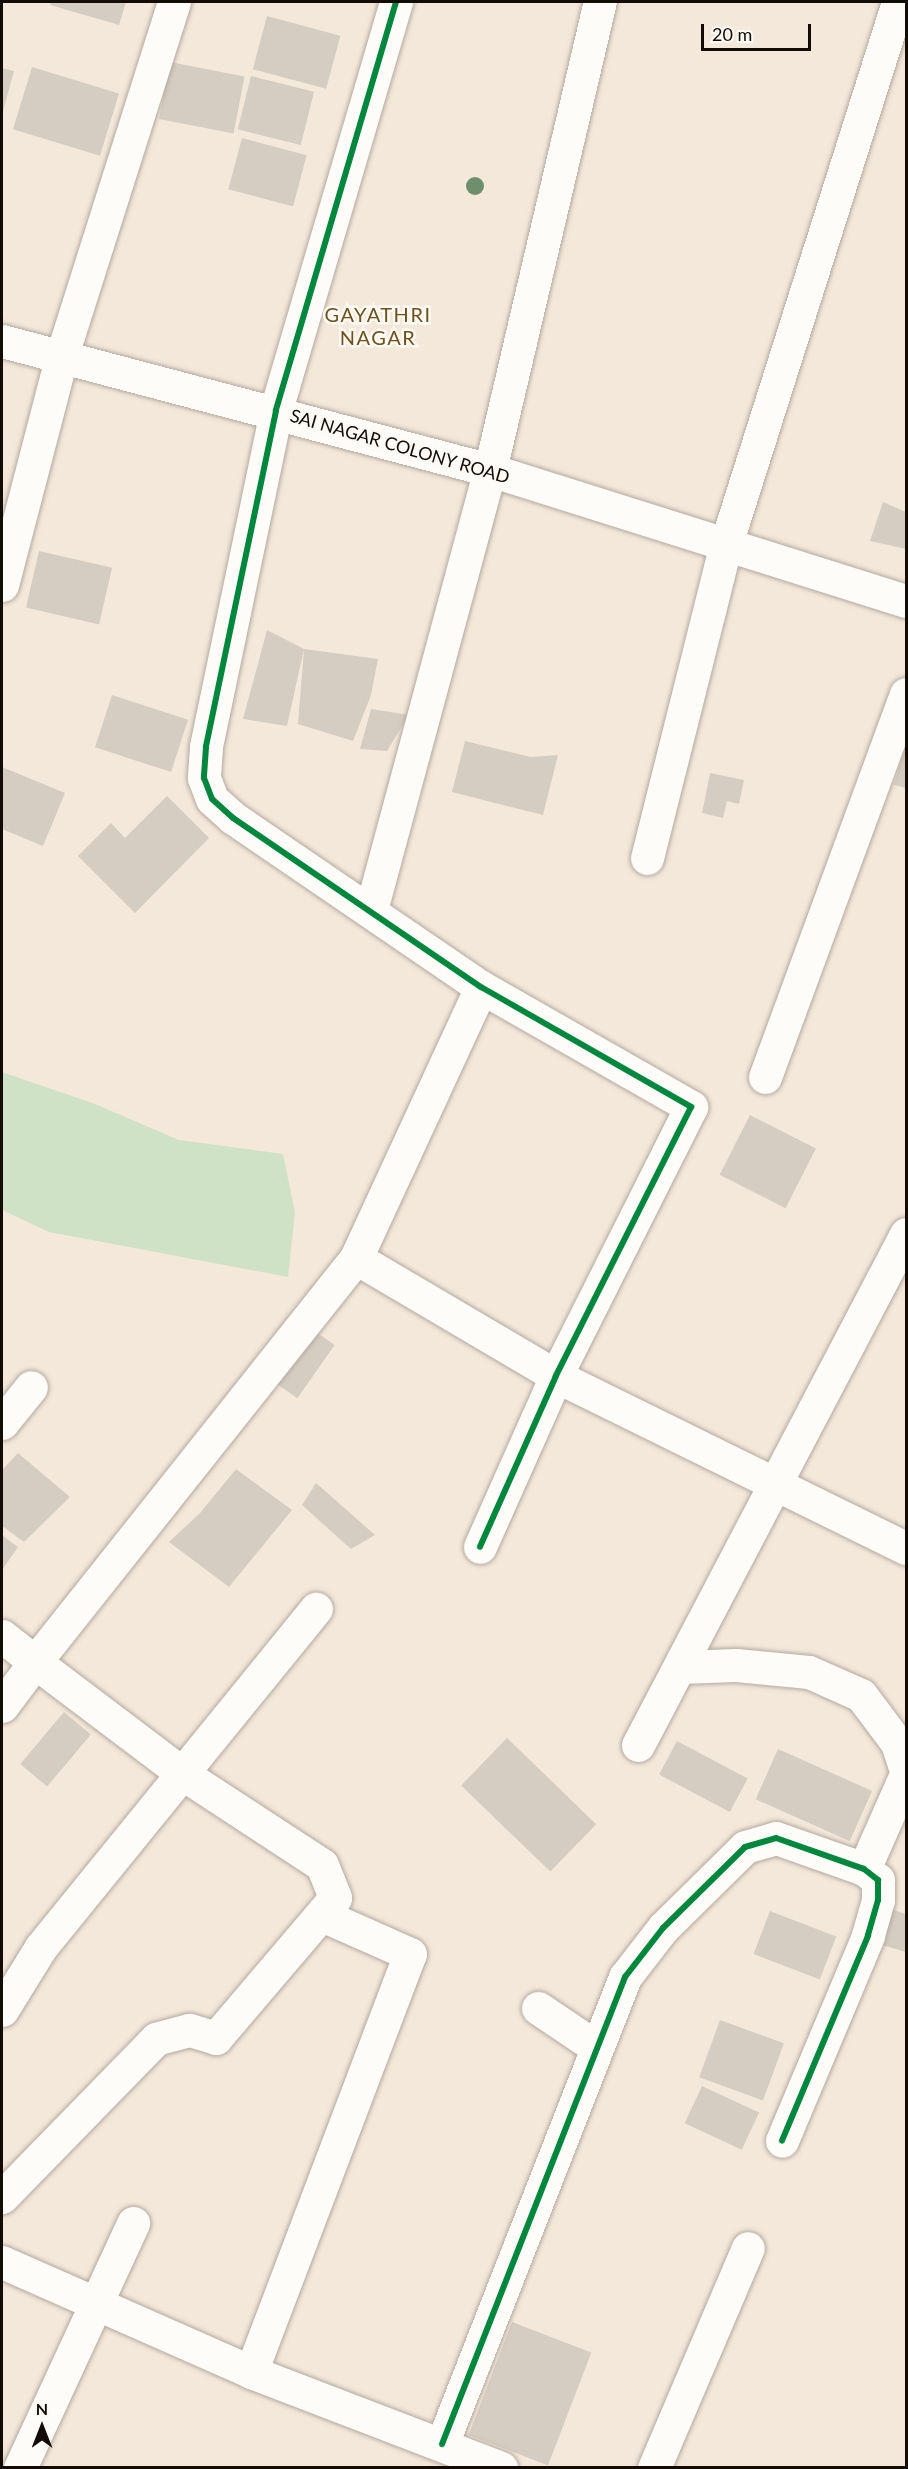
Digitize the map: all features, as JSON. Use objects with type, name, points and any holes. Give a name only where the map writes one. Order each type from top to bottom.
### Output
[{"type":"street","points":[[2,585],[62,355],[174,2]]},
{"type":"street","points":[[396,2],[276,411],[206,747],[204,778],[212,799],[233,818],[481,987],[690,1107],[556,1376],[480,1547]]},
{"type":"street","points":[[371,910],[490,470],[600,2]]},
{"type":"street","points":[[647,858],[726,544],[896,2],[906,4]]},
{"type":"street","name":"SAI NAGAR COLONY ROAD","points":[[2,341],[276,411],[490,470],[906,601]]},
{"type":"street","points":[[765,1077],[906,694]]},
{"type":"street","points":[[2,1706],[356,1258],[481,987]]},
{"type":"street","points":[[638,1745],[778,1483],[906,1234]]},
{"type":"street","points":[[356,1258],[556,1376],[778,1483],[906,1548]]},
{"type":"street","points":[[2,1423],[31,1387]]},
{"type":"street","points":[[2,2010],[40,1947],[316,1609]]},
{"type":"street","points":[[2,1636],[183,1774],[322,1865],[333,1886],[335,1898],[216,2038],[189,2031],[156,2039],[2,2197]]},
{"type":"street","points":[[680,1667],[736,1665],[809,1672],[861,1695],[897,1743],[906,1772],[864,1869]]},
{"type":"street","points":[[441,2444],[625,1977],[663,1928],[745,1847],[776,1838],[864,1869],[878,1880],[878,1900],[868,1936],[782,2141]]},
{"type":"street","points":[[251,2372],[410,1954],[322,1915]]},
{"type":"street","points":[[538,2008],[596,2047]]},
{"type":"street","points":[[20,2468],[98,2304],[133,2223]]},
{"type":"street","points":[[654,2468],[748,2248]]},
{"type":"street","points":[[2,2262],[251,2372],[501,2468]]},
{"type":"green space","points":[[2,1072],[95,1104],[179,1140],[283,1154],[295,1213],[288,1277],[49,1232],[2,1210]]},
{"type":"building","points":[[52,2],[126,2],[119,25],[50,5]]},
{"type":"building","points":[[267,16],[340,36],[326,89],[253,69]]},
{"type":"building","points":[[170,62],[245,77],[234,133],[159,119]]},
{"type":"building","points":[[32,67],[119,94],[100,156],[13,129]]},
{"type":"building","points":[[2,68],[14,71],[2,115]]},
{"type":"building","points":[[251,76],[314,92],[301,145],[238,129]]},
{"type":"building","points":[[242,138],[307,155],[293,207],[228,189]]},
{"type":"building","points":[[883,502],[906,512],[906,549],[870,541]]},
{"type":"building","points":[[39,551],[112,568],[99,624],[26,608]]},
{"type":"building","points":[[267,630],[304,649],[287,726],[243,719]]},
{"type":"building","points":[[304,649],[378,659],[371,695],[353,741],[298,724]]},
{"type":"building","points":[[112,695],[188,720],[171,772],[95,747]]},
{"type":"building","points":[[371,709],[409,715],[387,751],[360,749]]},
{"type":"building","points":[[465,741],[531,757],[558,755],[543,815],[452,792]]},
{"type":"building","points":[[906,743],[906,788],[894,785]]},
{"type":"building","points":[[2,767],[65,793],[43,846],[2,829]]},
{"type":"building","points":[[710,773],[744,780],[739,804],[727,801],[723,818],[702,813]]},
{"type":"building","points":[[167,796],[209,838],[135,913],[78,856],[111,823],[125,838]]},
{"type":"building","points":[[750,1115],[816,1149],[786,1208],[720,1175]]},
{"type":"building","points":[[306,1325],[335,1345],[297,1398],[269,1378]]},
{"type":"building","points":[[18,1453],[70,1497],[24,1542],[2,1526],[2,1470]]},
{"type":"building","points":[[236,1469],[292,1510],[229,1587],[169,1542],[200,1513]]},
{"type":"building","points":[[316,1483],[375,1535],[351,1549],[302,1505]]},
{"type":"building","points":[[2,1535],[18,1547],[2,1570]]},
{"type":"building","points":[[64,1712],[91,1734],[47,1787],[20,1764]]},
{"type":"building","points":[[507,1738],[596,1824],[550,1872],[461,1785]]},
{"type":"building","points":[[677,1741],[748,1779],[730,1812],[659,1775]]},
{"type":"building","points":[[778,1749],[872,1791],[850,1841],[756,1799]]},
{"type":"building","points":[[890,1909],[906,1914],[906,1952],[879,1944]]},
{"type":"building","points":[[770,1911],[836,1936],[820,1979],[754,1954]]},
{"type":"building","points":[[720,2020],[784,2043],[763,2101],[699,2077]]},
{"type":"building","points":[[702,2086],[759,2113],[742,2150],[685,2123]]},
{"type":"building","points":[[512,2322],[591,2352],[548,2465],[469,2435]]},
{"type":"cycle path","points":[[396,2],[276,411],[206,747],[204,778],[212,799],[233,818],[481,987],[691,1107],[556,1376],[480,1547]]},
{"type":"cycle path","points":[[442,2444],[625,1977],[663,1928],[745,1847],[776,1838],[864,1869],[878,1880],[878,1900],[868,1936],[782,2141]]},
{"type":"district","name":"GAYATHRI NAGAR","points":[[378,326]]}]
